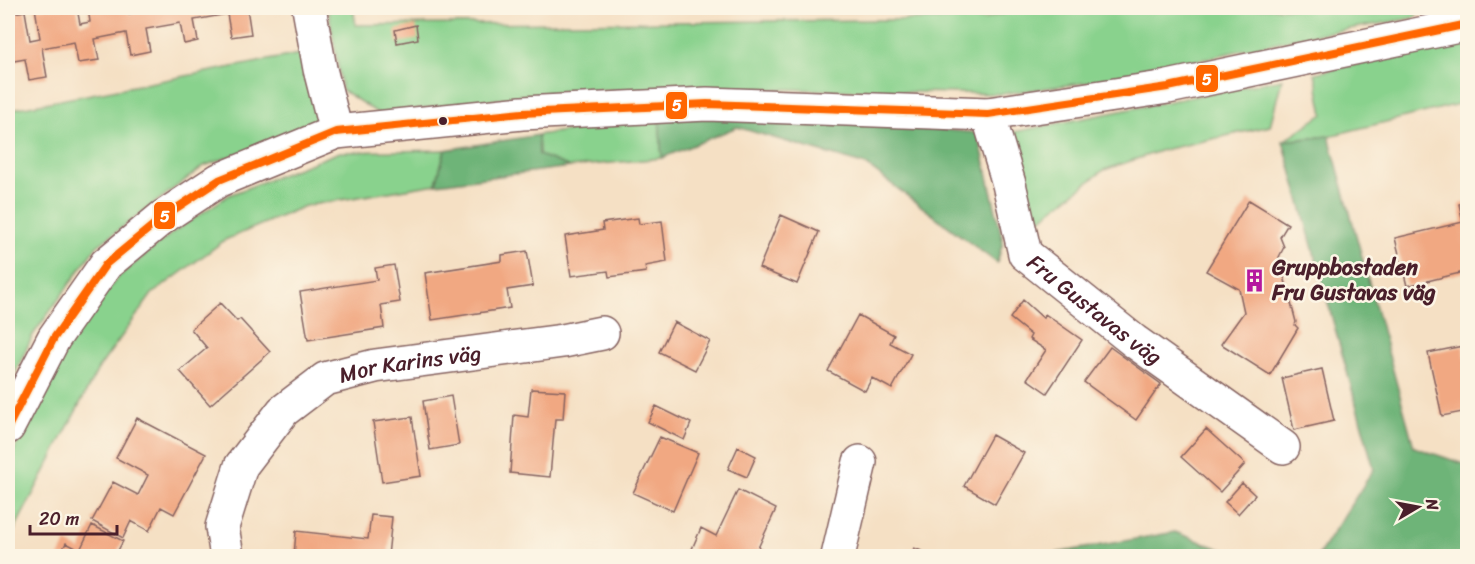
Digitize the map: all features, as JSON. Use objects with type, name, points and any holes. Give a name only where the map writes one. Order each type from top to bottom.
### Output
[{"type":"street","points":[[309,8],[320,69],[336,132]]},
{"type":"street","points":[[8,427],[54,338],[106,264],[163,217],[219,180],[336,132],[522,113],[707,104],[988,114],[1168,87],[1467,24]]},
{"type":"street","name":"Fru Gustavas väg","points":[[988,114],[1009,184],[1025,254],[1134,341],[1282,447]]},
{"type":"street","name":"Mor Karins väg","points":[[227,556],[222,527],[241,466],[284,411],[325,379],[375,366],[563,341],[602,333]]},
{"type":"street","points":[[838,556],[860,462]]},
{"type":"green space","points":[[328,8],[353,8],[356,25],[985,19],[1022,8],[1422,8],[1414,18],[1306,36],[1113,79],[1002,94],[731,88],[566,91],[379,114],[342,90]]},
{"type":"green space","points":[[1467,41],[1467,102],[1329,136],[1283,141],[1323,114],[1315,73]]},
{"type":"green space","points":[[305,53],[319,124],[204,166],[96,247],[33,335],[8,388],[8,110]]},
{"type":"green space","points":[[1282,79],[1270,126],[1163,150],[1104,170],[1032,225],[1014,132]]},
{"type":"green space","points":[[747,111],[978,133],[1003,242],[997,263],[866,165],[737,127],[662,158],[659,117]]},
{"type":"green space","points":[[659,117],[662,158],[570,167],[539,155],[538,135]]},
{"type":"green space","points":[[538,135],[539,155],[570,167],[436,184],[445,150]]},
{"type":"green space","points":[[1329,136],[1414,447],[1467,465],[1467,556],[1318,556],[1374,469],[1283,141]]},
{"type":"green space","points":[[445,150],[436,184],[305,206],[225,240],[152,294],[98,369],[8,542],[8,463],[65,344],[118,277],[171,234],[229,195],[340,152]]},
{"type":"green space","points":[[1175,532],[1239,556],[1057,556],[1057,553]]},
{"type":"building","points":[[35,8],[77,8],[80,24],[90,22],[88,8],[128,8],[129,14],[140,12],[139,8],[247,8],[251,34],[231,37],[227,14],[194,20],[198,41],[184,44],[180,23],[146,29],[150,51],[130,55],[126,33],[95,39],[99,60],[78,63],[74,42],[42,48],[47,77],[29,80],[25,59],[8,62],[8,14],[25,11],[30,40],[40,38]]},
{"type":"building","points":[[416,25],[418,39],[397,43],[395,30]]},
{"type":"building","name":"Gruppbostaden Fru Gustavas väg","points":[[1249,200],[1288,224],[1280,237],[1284,247],[1279,257],[1295,325],[1298,328],[1270,375],[1221,344],[1244,312],[1239,289],[1206,271]]},
{"type":"building","points":[[1468,202],[1468,271],[1407,286],[1395,238],[1463,222],[1459,204]]},
{"type":"building","points":[[781,215],[819,232],[797,284],[759,268]]},
{"type":"building","points":[[638,218],[639,224],[662,221],[667,262],[645,266],[646,272],[609,277],[608,271],[571,276],[565,236],[603,230],[602,223]]},
{"type":"building","points":[[527,251],[533,286],[507,290],[510,308],[432,320],[425,273],[502,261],[502,255]]},
{"type":"building","points":[[394,265],[400,302],[381,305],[384,328],[308,340],[300,292],[377,280],[375,268]]},
{"type":"building","points":[[1023,300],[1043,318],[1045,314],[1082,340],[1047,393],[1027,379],[1046,350],[1029,339],[1031,335],[1010,318]]},
{"type":"building","points":[[220,303],[237,321],[240,319],[270,352],[210,405],[180,371],[207,348],[191,329]]},
{"type":"building","points":[[858,315],[894,335],[890,343],[911,354],[892,389],[872,378],[865,391],[828,371]]},
{"type":"building","points":[[674,322],[710,341],[695,370],[659,352]]},
{"type":"building","points":[[1463,346],[1468,369],[1468,411],[1442,416],[1428,353]]},
{"type":"building","points":[[1110,347],[1161,384],[1136,420],[1084,382]]},
{"type":"building","points":[[1322,369],[1334,421],[1294,430],[1282,378]]},
{"type":"building","points":[[531,389],[565,391],[563,419],[555,419],[550,477],[510,473],[514,415],[528,417]]},
{"type":"building","points":[[451,396],[459,445],[430,450],[423,401]]},
{"type":"building","points":[[656,406],[691,423],[684,440],[648,422]]},
{"type":"building","points":[[412,417],[421,476],[382,482],[373,422]]},
{"type":"building","points":[[137,418],[206,454],[174,514],[161,507],[149,531],[131,521],[123,538],[92,521],[113,482],[138,495],[148,475],[116,458]]},
{"type":"building","points":[[1206,429],[1245,464],[1220,492],[1181,457]]},
{"type":"building","points":[[992,435],[1024,453],[995,504],[964,486]]},
{"type":"building","points":[[660,437],[698,453],[673,511],[633,493]]},
{"type":"building","points":[[738,447],[756,456],[747,477],[728,469]]},
{"type":"building","points":[[1242,483],[1255,495],[1238,514],[1225,502]]},
{"type":"building","points":[[738,490],[776,509],[758,548],[776,556],[707,556],[692,549],[701,528],[716,536]]},
{"type":"building","points":[[371,515],[392,517],[388,556],[294,556],[296,531],[368,539]]},
{"type":"building","points":[[92,525],[123,541],[115,556],[59,556],[66,543],[80,550]]},
{"type":"building","points":[[914,548],[934,556],[910,556]]},
{"type":"transit line","name":"5","points":[[8,427],[54,338],[106,264],[163,217],[219,180],[336,132],[522,113],[707,104],[988,114],[1168,87],[1468,24]]},
{"type":"place","name":"Gruppbostaden Fru Gustavas väg","points":[[1254,280]]}]
